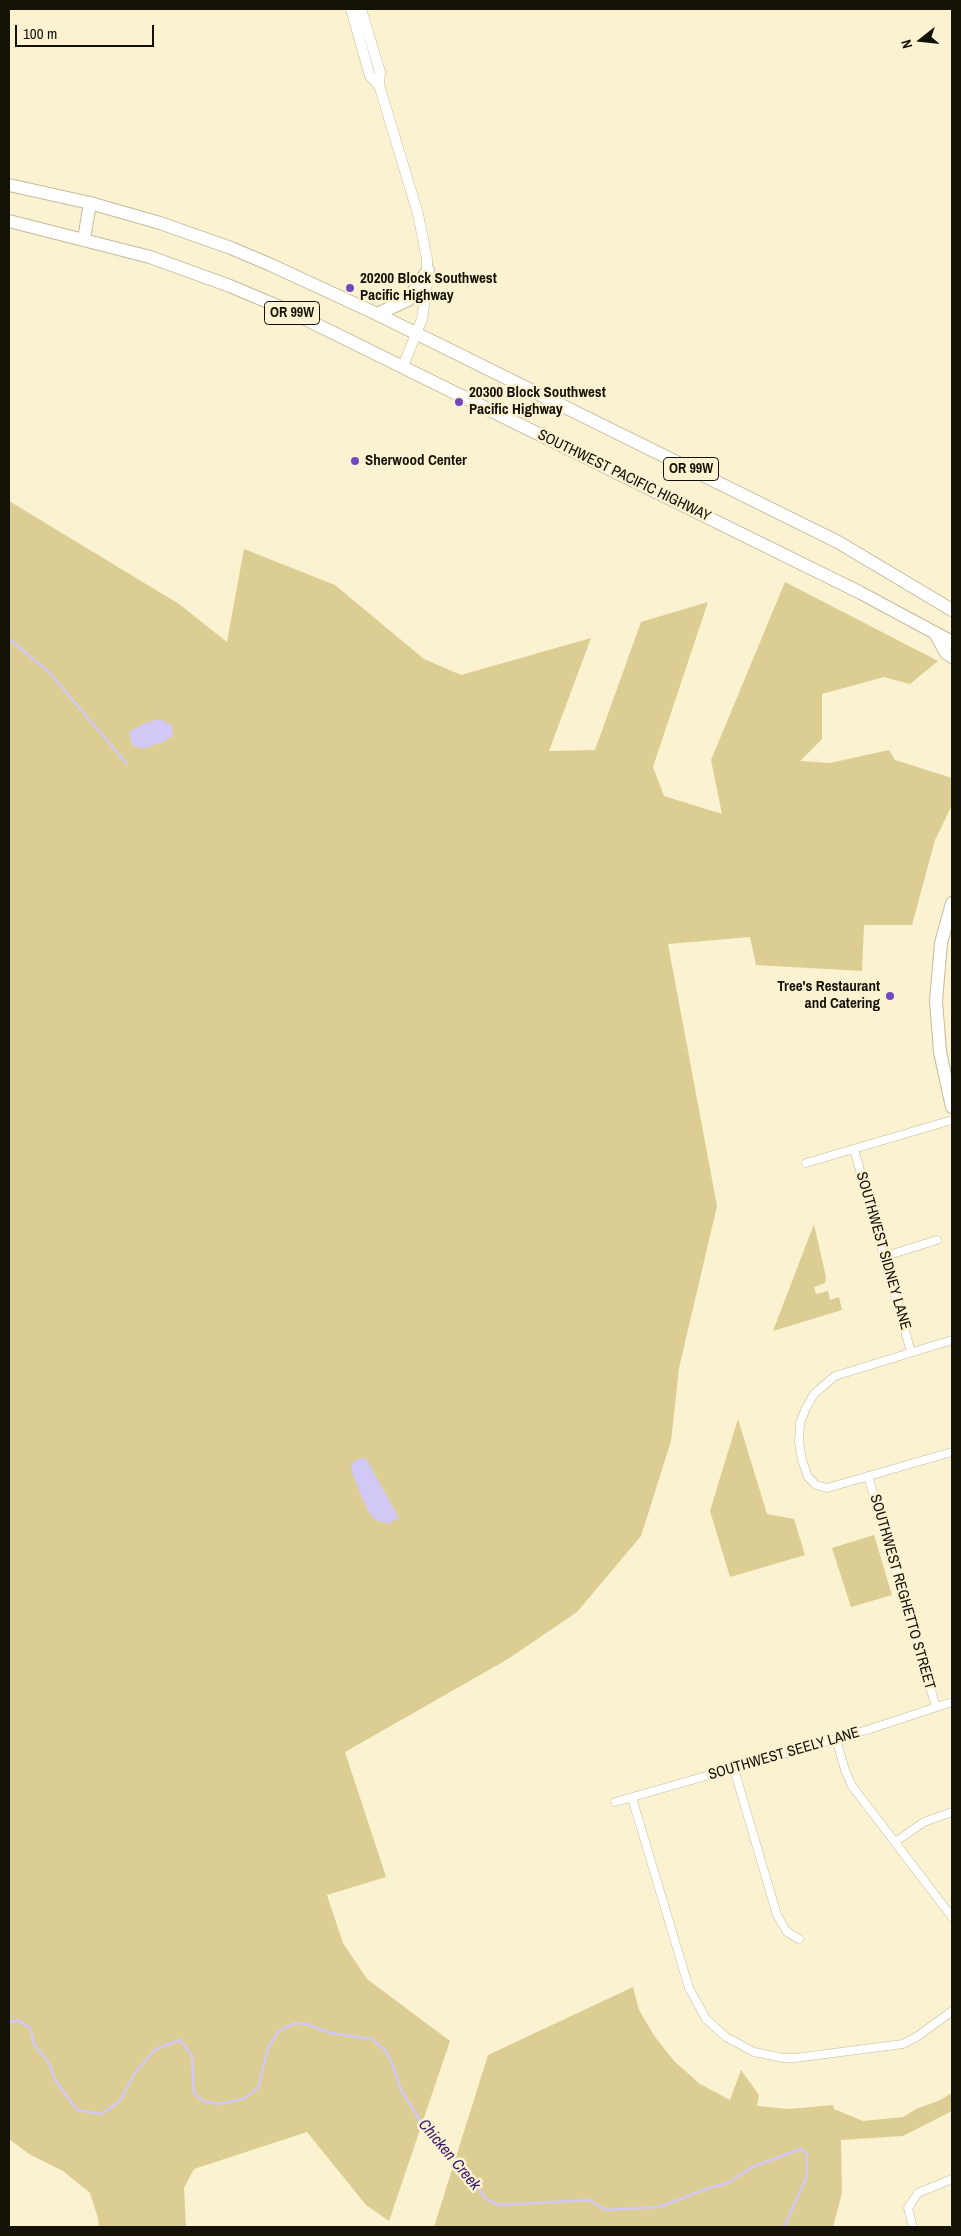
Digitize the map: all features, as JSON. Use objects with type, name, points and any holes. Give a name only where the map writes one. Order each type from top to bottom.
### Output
[{"type":"main road","name":"OR 99W","points":[[9,185],[90,203],[160,223],[231,248],[377,314],[838,542],[952,610]]},
{"type":"main road","points":[[84,239],[90,203]]},
{"type":"main road","name":"SOUTHWEST PACIFIC HIGHWAY","points":[[9,221],[150,257],[230,286],[287,310],[861,592],[952,642]]},
{"type":"main road","points":[[377,314],[408,300],[428,270]]},
{"type":"main road","points":[[935,632],[946,653],[952,657]]},
{"type":"main road","points":[[952,903],[942,943],[936,1001],[940,1052],[952,1107]]},
{"type":"street","points":[[351,9],[370,76],[378,85],[418,214],[428,270],[425,302],[417,334],[403,366]]},
{"type":"street","points":[[361,9],[380,72],[378,85]]},
{"type":"street","points":[[806,1163],[952,1120]]},
{"type":"street","name":"SOUTHWEST SIDNEY LANE","points":[[854,1149],[912,1352]]},
{"type":"street","points":[[886,1256],[937,1240]]},
{"type":"street","points":[[952,1340],[836,1376],[814,1394],[800,1423],[799,1442],[802,1460],[808,1476],[816,1485],[827,1488],[952,1452]]},
{"type":"street","name":"SOUTHWEST REGHETTO STREET","points":[[868,1476],[936,1707]]},
{"type":"street","name":"SOUTHWEST SEELY LANE","points":[[615,1802],[836,1739],[952,1702]]},
{"type":"street","points":[[836,1739],[848,1779],[952,1918]]},
{"type":"street","points":[[734,1769],[777,1915],[787,1932],[799,1939]]},
{"type":"street","points":[[632,1798],[689,1988],[706,2019],[716,2030],[733,2042],[754,2052],[783,2058],[890,2046],[903,2044],[918,2036],[952,2011]]},
{"type":"street","points":[[895,1842],[924,1822],[952,1812]]},
{"type":"street","points":[[913,2227],[908,2208],[918,2192],[952,2179]]},
{"type":"shaded area","points":[[9,501],[179,604],[227,642],[244,549],[335,585],[424,659],[461,675],[591,638],[549,751],[595,750],[641,622],[708,602],[653,767],[664,796],[722,814],[711,760],[785,582],[938,661],[910,684],[884,677],[822,694],[822,739],[800,761],[830,763],[889,750],[895,760],[952,778],[952,805],[935,840],[912,925],[864,925],[862,971],[756,965],[750,937],[668,944],[717,1206],[679,1368],[671,1441],[641,1536],[577,1612],[508,1659],[345,1752],[386,1877],[327,1895],[343,1943],[367,1979],[450,2041],[389,2221],[366,2205],[307,2132],[194,2169],[184,2188],[186,2227],[99,2227],[90,2193],[63,2171],[29,2154],[9,2139]]},
{"type":"shaded area","points":[[159,719],[172,725],[173,736],[163,742],[142,749],[132,745],[129,732],[145,723]]},
{"type":"shaded area","points":[[814,1224],[826,1277],[825,1283],[814,1287],[816,1294],[828,1291],[830,1300],[839,1297],[842,1310],[773,1331]]},
{"type":"shaded area","points":[[738,1419],[767,1514],[794,1519],[805,1555],[730,1577],[710,1511]]},
{"type":"shaded area","points":[[366,1458],[399,1518],[388,1524],[375,1520],[369,1513],[353,1476],[351,1465],[357,1459]]},
{"type":"shaded area","points":[[874,1535],[892,1595],[851,1607],[832,1548]]},
{"type":"shaded area","points":[[633,1987],[639,2010],[655,2037],[675,2062],[700,2084],[730,2100],[741,2070],[759,2095],[757,2106],[789,2109],[833,2105],[834,2109],[863,2121],[903,2117],[952,2093],[952,2111],[903,2136],[841,2140],[842,2193],[833,2227],[434,2227],[488,2055]]},
{"type":"waterway","points":[[9,639],[48,671],[127,764]]},
{"type":"waterway","name":"Chicken Creek","points":[[9,2022],[18,2020],[30,2028],[34,2044],[49,2063],[55,2080],[77,2110],[101,2114],[120,2101],[136,2071],[156,2049],[180,2040],[192,2056],[194,2093],[203,2101],[218,2104],[243,2099],[258,2088],[268,2048],[278,2032],[296,2023],[306,2024],[331,2033],[372,2039],[385,2050],[401,2090],[426,2130],[458,2161],[487,2200],[500,2205],[589,2200],[606,2210],[659,2207],[709,2188],[728,2183],[752,2167],[801,2149],[807,2154],[807,2176],[784,2227]]},
{"type":"place","name":"20200 Block Southwest Pacific Highway","points":[[350,288]]},
{"type":"place","name":"20300 Block Southwest Pacific Highway","points":[[459,402]]},
{"type":"place","name":"Sherwood Center","points":[[355,461]]},
{"type":"place","name":"Tree's Restaurant and Catering","points":[[890,996]]}]
